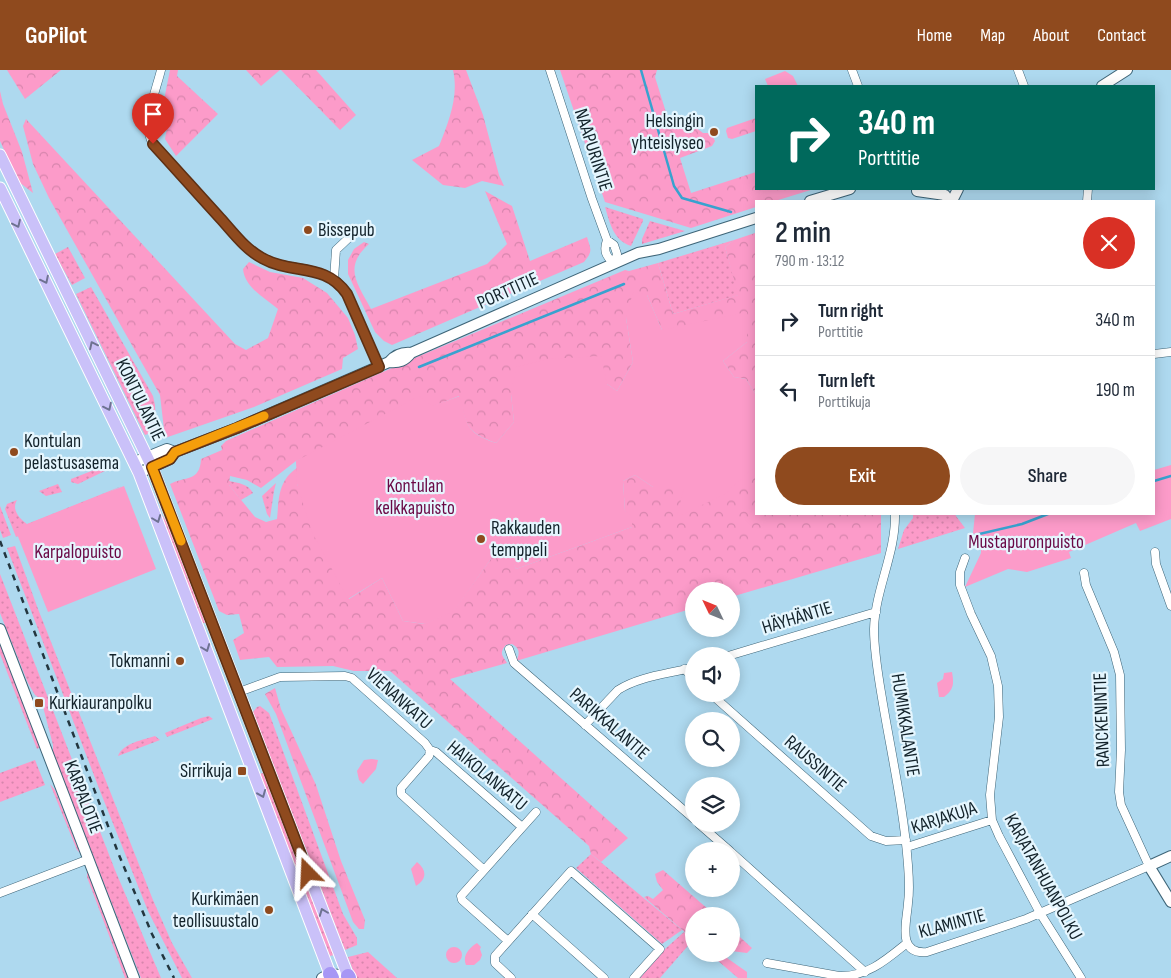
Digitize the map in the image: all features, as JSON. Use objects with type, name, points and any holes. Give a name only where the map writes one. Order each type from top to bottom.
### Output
[{"type":"main road","name":"KONTULANTIE","points":[[0,155],[152,467],[347,977]]},
{"type":"main road","name":"KONTULANTIE","points":[[0,188],[137,468],[328,977]]},
{"type":"street","points":[[161,70],[148,123],[148,133],[153,144],[236,235],[254,252],[271,262],[316,272],[334,279],[347,294],[384,365]]},
{"type":"street","name":"NAAPURINTIE","points":[[550,70],[607,240],[614,245],[617,263]]},
{"type":"street","points":[[852,70],[858,85]]},
{"type":"street","points":[[1018,70],[1024,85]]},
{"type":"street","points":[[1104,85],[1127,70]]},
{"type":"street","points":[[813,200],[847,190]]},
{"type":"street","points":[[916,190],[945,195],[949,200]]},
{"type":"street","points":[[916,190],[934,200]]},
{"type":"street","name":"PORTTITIE","points":[[137,468],[152,467],[170,459],[175,452],[384,365],[398,354],[403,352],[411,353],[638,253],[659,249],[755,218]]},
{"type":"street","points":[[334,279],[336,250],[354,233]]},
{"type":"street","points":[[1155,354],[1171,352]]},
{"type":"street","name":"PORTTITIE","points":[[137,468],[147,456],[167,449],[175,452]]},
{"type":"street","name":"HUMIKKALANTIE","points":[[895,515],[891,547],[874,629],[878,676],[906,843],[909,891],[905,929],[907,943]]},
{"type":"street","points":[[1155,552],[1156,564],[1171,606]]},
{"type":"street","name":"KARJATANHUANPOLKU","points":[[966,558],[959,578],[960,585],[971,614],[991,656],[998,686],[999,717],[990,795],[992,820],[1040,913],[1080,978]]},
{"type":"street","name":"RANCKENINTIE","points":[[1084,573],[1086,585],[1114,652],[1120,675],[1121,750],[1119,792],[1121,805],[1149,866]]},
{"type":"street","name":"HÄYHÄNTIE","points":[[740,652],[876,612]]},
{"type":"street","name":"KARPALOTIE","points":[[0,628],[134,978]]},
{"type":"street","name":"PARIKKALANTIE","points":[[509,649],[514,663],[685,812]]},
{"type":"street","points":[[585,725],[623,687],[634,682],[684,669]]},
{"type":"street","name":"VIENANKATU","points":[[239,692],[280,677],[344,676],[352,678],[425,743],[430,750],[429,756],[401,788],[401,794],[484,870]]},
{"type":"street","name":"RAUSSINTIE","points":[[720,702],[871,836],[886,841],[906,843]]},
{"type":"street","name":"HAIKOLANKATU","points":[[430,750],[436,752],[522,827]]},
{"type":"street","points":[[508,941],[462,900],[461,896],[536,812]]},
{"type":"street","name":"KARJAKUJA","points":[[906,843],[992,820]]},
{"type":"street","points":[[708,832],[720,842]]},
{"type":"street","points":[[1171,856],[1149,866],[1171,902]]},
{"type":"street","points":[[0,893],[89,859]]},
{"type":"street","points":[[740,860],[865,972]]},
{"type":"street","name":"KLAMINTIE","points":[[766,964],[839,976],[849,976],[865,972],[886,960],[907,943],[916,951],[927,952],[1040,913],[1149,866]]},
{"type":"street","points":[[511,978],[497,966],[495,960],[498,953],[571,871],[660,949],[634,978]]},
{"type":"street","points":[[532,914],[604,978]]},
{"type":"street","points":[[328,977],[347,977]]},
{"type":"green space","points":[[7,70],[61,70],[25,99]]},
{"type":"green space","points":[[170,70],[178,70],[177,76],[218,114],[176,156],[165,139],[167,128],[162,110]]},
{"type":"green space","points":[[246,70],[280,70],[261,86]]},
{"type":"green space","points":[[281,70],[316,70],[356,115],[340,130]]},
{"type":"green space","points":[[453,70],[466,70],[483,115],[499,175],[504,186],[482,181],[465,188],[443,185],[412,160],[439,146],[454,99],[455,80]]},
{"type":"green space","points":[[560,70],[657,70],[655,77],[669,122],[680,119],[688,121],[703,133],[711,133],[715,141],[712,146],[680,158],[691,193],[755,172],[755,190],[811,190],[778,200],[755,200],[755,207],[691,228],[605,202]]},
{"type":"green space","points":[[785,71],[793,76],[798,85],[768,85],[765,79]]},
{"type":"green space","points":[[0,91],[3,104],[22,152],[33,193],[19,182],[0,141]]},
{"type":"green space","points":[[755,118],[755,131],[732,139],[728,138],[727,128]]},
{"type":"green space","points":[[26,119],[235,344],[246,350],[268,338],[278,309],[256,292],[247,282],[243,269],[249,262],[270,272],[303,278],[327,293],[348,318],[358,349],[343,358],[342,369],[254,407],[165,438],[160,395],[49,198],[33,164],[23,126]]},
{"type":"green space","points":[[485,191],[512,206],[530,261],[587,237],[590,248],[589,255],[584,262],[392,345],[384,341],[375,332],[348,274],[348,260],[354,249],[364,242],[369,244],[356,260],[355,275],[357,283],[371,309],[487,264],[507,244]]},
{"type":"green space","points":[[605,207],[643,219],[631,246],[620,240],[616,235]]},
{"type":"green space","points":[[650,221],[685,231],[642,244],[642,239]]},
{"type":"green space","points":[[755,233],[755,393],[746,379],[734,377],[723,361],[747,342],[662,330],[647,295],[626,318],[633,362],[617,391],[607,384],[511,394],[514,422],[496,443],[479,435],[469,427],[459,396],[296,461],[261,488],[247,480],[230,476],[229,485],[255,517],[266,522],[277,519],[279,497],[283,484],[286,478],[297,468],[297,484],[349,599],[382,578],[403,621],[424,624],[454,610],[493,556],[512,558],[516,569],[632,527],[625,511],[623,481],[635,475],[653,487],[684,487],[755,467],[755,515],[881,515],[881,553],[740,594],[740,582],[685,582],[685,611],[516,661],[519,654],[518,649],[512,644],[506,645],[502,650],[502,654],[507,663],[450,679],[628,838],[601,862],[591,854],[589,846],[390,671],[354,671],[333,666],[277,667],[269,657],[240,660],[233,640],[244,633],[239,614],[227,615],[219,611],[170,484],[195,475],[200,466],[201,459],[222,450],[221,446],[226,441],[417,357],[625,270],[629,271],[658,263],[673,314],[738,295],[725,247],[734,240]]},
{"type":"green space","points":[[734,240],[725,247],[739,295],[673,314],[658,263]]},
{"type":"green space","points":[[68,247],[85,278],[72,285],[55,254]]},
{"type":"green space","points":[[91,287],[153,396],[156,431],[145,435],[76,294]]},
{"type":"green space","name":"Kontulan kelkkapuisto","points":[[633,292],[647,295],[662,330],[747,312],[747,342],[723,361],[734,377],[746,379],[755,393],[755,468],[725,494],[677,517],[684,487],[653,487],[635,475],[623,481],[625,511],[632,516],[632,527],[516,569],[511,558],[493,556],[454,611],[425,624],[403,621],[382,578],[348,599],[312,532],[297,484],[296,461],[419,396],[432,406],[460,396],[469,427],[479,436],[496,443],[514,422],[511,394],[516,367],[548,359],[601,356],[607,384],[617,391],[633,362],[626,318]]},
{"type":"green space","points":[[112,463],[113,467],[78,484],[71,482],[71,479]]},
{"type":"green space","name":"Mustapuronpuisto","points":[[1171,465],[1171,519],[1140,531],[1136,523],[1069,552],[1071,558],[1027,572],[1008,569],[965,587],[981,553],[981,537],[976,537],[973,533],[975,515],[1155,515],[1155,470]]},
{"type":"green space","points":[[229,481],[246,486],[253,493],[241,500],[229,485]]},
{"type":"green space","points":[[276,483],[274,491],[270,518],[262,496]]},
{"type":"green space","points":[[58,484],[62,492],[46,496],[39,491]]},
{"type":"green space","points":[[122,486],[16,537],[5,509],[7,504],[17,500],[15,504],[16,511],[19,517],[27,524]]},
{"type":"green space","name":"Karpalopuisto","points":[[124,486],[156,569],[48,612],[15,529]]},
{"type":"green space","points":[[153,492],[162,515],[170,527],[207,622],[201,624],[150,493]]},
{"type":"green space","points":[[0,506],[11,535],[3,538],[0,530]]},
{"type":"green space","points":[[913,515],[956,515],[965,528],[898,549],[904,530],[913,518]]},
{"type":"green space","points":[[15,546],[153,900],[172,943],[192,978],[182,978],[148,911],[7,548]]},
{"type":"green space","points":[[0,574],[115,870],[161,978],[141,978],[53,753],[53,745],[41,699],[35,695],[28,683],[0,613]]},
{"type":"green space","points":[[0,643],[40,747],[37,749],[0,654]]},
{"type":"green space","points":[[952,672],[953,683],[950,691],[944,697],[939,697],[937,683],[943,679],[944,673]]},
{"type":"green space","points":[[275,688],[281,709],[316,785],[341,861],[365,920],[364,929],[359,929],[353,922],[276,714],[265,694]]},
{"type":"green space","points":[[260,706],[269,713],[343,914],[357,938],[357,945],[345,950],[253,712]]},
{"type":"green space","points":[[209,716],[213,719],[167,737],[165,733],[201,718]]},
{"type":"green space","points":[[155,736],[160,740],[118,756],[129,745]]},
{"type":"green space","points":[[35,760],[45,785],[0,802],[0,773]]},
{"type":"green space","points":[[364,760],[378,760],[376,769],[363,784],[359,780],[357,771]]},
{"type":"green space","points":[[263,773],[334,955],[330,956],[259,774]]},
{"type":"green space","points":[[50,784],[55,790],[80,853],[77,850]]},
{"type":"green space","points":[[591,854],[682,930],[662,944],[576,868]]},
{"type":"green space","points":[[417,862],[423,868],[424,877],[416,886],[411,869]]},
{"type":"green space","points":[[663,870],[685,889],[685,897],[694,897],[706,907],[685,907],[685,932],[644,897],[648,896],[653,899],[663,890],[657,882],[655,874]]},
{"type":"green space","points":[[87,871],[129,978],[125,978],[87,877]]},
{"type":"green space","points":[[685,933],[685,949],[660,978],[640,978],[665,949]]},
{"type":"green space","points":[[740,937],[752,948],[747,953],[740,952]]},
{"type":"green space","points":[[477,943],[481,947],[482,955],[480,960],[474,965],[466,965],[465,958],[467,952]]},
{"type":"green space","points":[[454,947],[460,949],[462,955],[460,961],[454,963],[448,961],[446,955],[448,949]]},
{"type":"green space","points":[[368,952],[397,978],[356,978],[348,957]]},
{"type":"green space","points":[[719,962],[733,962],[747,972],[747,978],[738,978]]},
{"type":"waterway","points":[[641,70],[674,186],[682,198],[731,212]]},
{"type":"waterway","points":[[419,367],[624,284]]},
{"type":"waterway","points":[[1155,481],[1171,476]]},
{"type":"waterway","points":[[975,535],[1022,524],[1045,515]]},
{"type":"railway","points":[[0,541],[119,855],[152,934],[174,978]]},
{"type":"slow traffic","points":[[181,541],[152,467],[170,459],[175,452],[264,416]]},
{"type":"place","name":"Helsingin yhteislyseo","points":[[714,132]]},
{"type":"place","name":"Bissepub","points":[[308,230]]},
{"type":"place","name":"Kontulan pelastusasema","points":[[14,452]]},
{"type":"place","name":"Rakkauden temppeli","points":[[481,539]]},
{"type":"place","name":"Tokmanni","points":[[180,661]]},
{"type":"place","name":"Kurkiauranpolku","points":[[39,703]]},
{"type":"place","name":"Sirrikuja","points":[[242,771]]},
{"type":"place","name":"Kurkimäen teollisuustalo","points":[[269,910]]},
{"type":"route","points":[[153,144],[244,244],[254,252],[271,262],[316,272],[334,279],[342,286],[379,367],[237,428],[175,452],[170,459],[152,467],[247,709],[308,873]]}]
